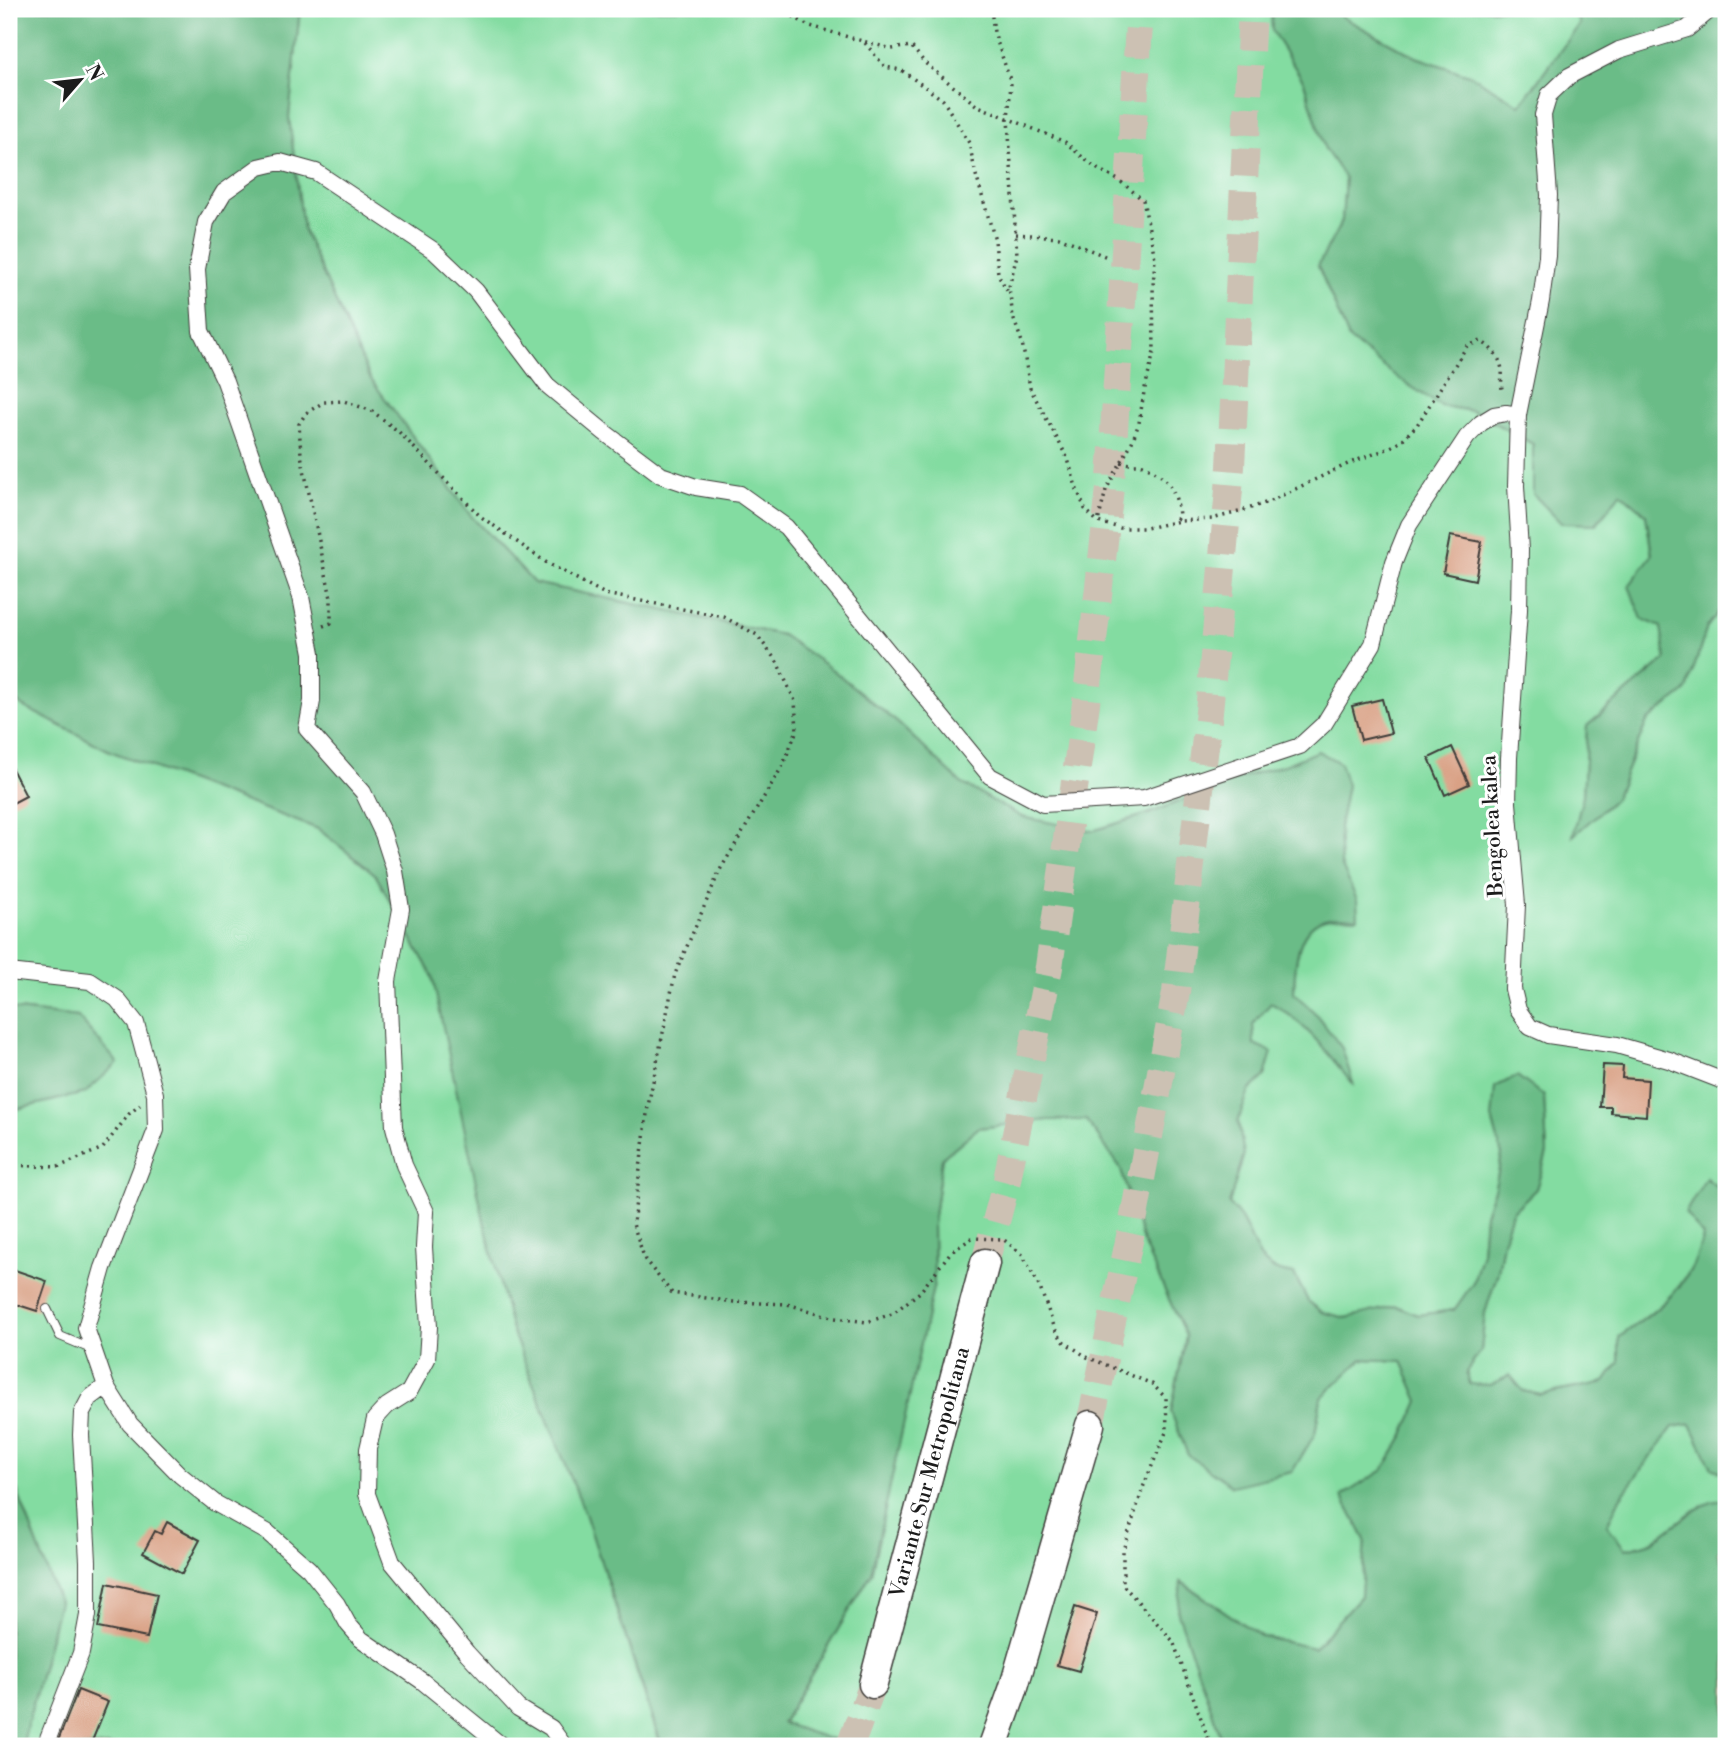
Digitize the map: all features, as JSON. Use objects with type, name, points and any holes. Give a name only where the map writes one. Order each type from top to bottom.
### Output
[{"type":"highway","name":"Variante Sur Metropolitana","points":[[873,1684],[985,1263]]},
{"type":"highway","points":[[993,1746],[1013,1690],[1090,1426]]},
{"type":"street","name":"Bengolea kalea","points":[[1711,9],[1686,29],[1619,50],[1569,76],[1549,95],[1543,115],[1549,195],[1547,256],[1541,301],[1518,415],[1516,486],[1519,610],[1508,780],[1517,905],[1513,989],[1518,1010],[1530,1027],[1548,1035],[1617,1045],[1669,1060],[1726,1082]]},
{"type":"street","points":[[564,1746],[551,1728],[518,1708],[467,1653],[393,1562],[367,1494],[368,1449],[375,1419],[387,1406],[409,1392],[427,1359],[429,1327],[424,1247],[426,1212],[404,1165],[394,1127],[388,981],[401,909],[395,871],[383,834],[363,792],[307,729],[312,701],[312,653],[301,597],[225,381],[201,331],[197,269],[206,222],[224,192],[259,167],[280,162],[316,172],[433,250],[476,291],[547,385],[661,474],[696,487],[740,494],[786,527],[990,776],[1043,804],[1144,798],[1300,746],[1324,724],[1373,643],[1394,562],[1416,514],[1467,437],[1481,423],[1494,415],[1518,415]]},
{"type":"street","points":[[9,972],[90,981],[117,999],[136,1023],[155,1094],[156,1130],[103,1268],[86,1328],[106,1386],[130,1424],[180,1475],[215,1503],[267,1532],[309,1569],[361,1639],[440,1695],[502,1746]]},
{"type":"street","points":[[45,1746],[81,1653],[88,1615],[88,1561],[80,1435],[82,1413],[90,1398],[106,1386]]},
{"type":"lane","points":[[47,1309],[60,1336],[93,1350]]},
{"type":"path","points":[[781,9],[807,25],[863,41],[892,48],[911,46],[925,63],[976,105],[1065,142],[1085,160],[1120,181],[1143,200],[1155,258],[1154,352],[1139,423],[1106,490],[1098,522]]},
{"type":"path","points":[[991,9],[994,32],[1011,83],[1008,119],[1017,255],[1009,287],[1010,296],[1030,388],[1069,459],[1085,509],[1098,522],[1120,528],[1146,528],[1212,519],[1268,502],[1328,473],[1394,446],[1418,425],[1467,346],[1481,341],[1494,351],[1502,368],[1501,388],[1518,415]]},
{"type":"path","points":[[863,41],[885,67],[901,70],[943,100],[969,143],[995,240],[998,274],[1010,296]]},
{"type":"path","points":[[1016,234],[1059,237],[1107,257]]},
{"type":"path","points":[[308,632],[331,623],[331,598],[301,455],[299,424],[306,413],[324,402],[344,401],[372,411],[399,432],[480,516],[547,563],[605,593],[724,617],[757,635],[777,662],[795,701],[797,730],[782,767],[720,870],[675,974],[648,1106],[633,1224],[645,1260],[672,1293],[734,1302],[787,1304],[835,1318],[867,1322],[892,1314],[902,1307],[920,1292],[950,1253],[972,1238],[1003,1240],[1022,1254],[1040,1288],[1055,1329],[1063,1341],[1087,1357],[1152,1384],[1166,1398],[1167,1430],[1144,1485],[1123,1550],[1123,1585],[1173,1641],[1212,1746]]},
{"type":"path","points":[[1121,462],[1130,466],[1140,464],[1160,472],[1177,500],[1179,516],[1175,522]]},
{"type":"path","points":[[9,1165],[58,1167],[103,1148],[129,1114],[155,1094]]},
{"type":"green space","points":[[9,9],[300,9],[289,117],[303,229],[370,378],[471,516],[534,583],[782,635],[834,671],[899,724],[961,783],[1022,817],[1092,831],[1148,814],[1236,779],[1287,764],[1318,751],[1340,763],[1347,785],[1339,827],[1341,864],[1357,900],[1358,918],[1329,918],[1309,929],[1299,948],[1294,993],[1316,1014],[1342,1048],[1354,1086],[1306,1029],[1271,1003],[1253,1024],[1254,1044],[1272,1052],[1265,1076],[1249,1091],[1238,1121],[1244,1154],[1229,1204],[1242,1219],[1265,1263],[1282,1272],[1294,1274],[1308,1301],[1322,1312],[1346,1318],[1396,1306],[1418,1315],[1454,1310],[1473,1283],[1482,1252],[1485,1214],[1495,1187],[1502,1155],[1492,1118],[1495,1087],[1517,1076],[1544,1096],[1547,1153],[1536,1189],[1512,1212],[1485,1313],[1481,1351],[1466,1372],[1470,1384],[1491,1385],[1510,1375],[1523,1391],[1541,1395],[1605,1382],[1619,1362],[1619,1337],[1669,1298],[1686,1278],[1694,1263],[1703,1236],[1685,1213],[1706,1178],[1726,1194],[1726,1474],[1712,1468],[1691,1424],[1673,1427],[1620,1498],[1607,1525],[1625,1549],[1653,1541],[1708,1504],[1726,1501],[1726,1544],[1718,1552],[1726,1572],[1726,1746],[1224,1746],[1178,1613],[1181,1582],[1262,1637],[1314,1648],[1361,1596],[1365,1540],[1342,1496],[1383,1470],[1405,1433],[1419,1401],[1402,1361],[1362,1359],[1321,1398],[1315,1434],[1292,1472],[1232,1486],[1188,1455],[1171,1412],[1186,1336],[1144,1245],[1120,1167],[1086,1120],[1048,1120],[978,1128],[942,1158],[933,1224],[934,1283],[871,1574],[782,1723],[850,1746],[662,1746],[585,1513],[511,1328],[484,1221],[432,975],[375,874],[318,829],[110,751],[22,706],[9,693]]},
{"type":"green space","points":[[300,9],[1271,9],[1272,31],[1304,82],[1325,149],[1345,178],[1342,221],[1318,266],[1349,339],[1398,378],[1441,406],[1473,411],[1533,444],[1533,494],[1596,524],[1621,492],[1646,514],[1666,659],[1587,726],[1583,796],[1574,835],[1615,799],[1647,721],[1687,690],[1707,627],[1726,602],[1726,1194],[1706,1179],[1704,1234],[1693,1266],[1660,1306],[1619,1337],[1619,1362],[1605,1382],[1541,1395],[1523,1391],[1510,1376],[1491,1385],[1470,1385],[1466,1371],[1481,1351],[1485,1313],[1512,1212],[1536,1189],[1547,1153],[1544,1097],[1492,1118],[1502,1155],[1495,1187],[1485,1214],[1482,1252],[1473,1284],[1454,1310],[1418,1315],[1396,1306],[1346,1318],[1322,1312],[1308,1301],[1294,1274],[1282,1272],[1265,1263],[1243,1222],[1229,1204],[1243,1154],[1238,1121],[1249,1091],[1265,1076],[1271,1053],[1254,1044],[1253,1024],[1271,1002],[1296,1019],[1321,1044],[1353,1084],[1316,1014],[1294,994],[1299,948],[1309,929],[1329,918],[1358,918],[1356,902],[1342,866],[1338,846],[1347,785],[1318,751],[1287,764],[1236,779],[1148,814],[1092,831],[1022,817],[961,783],[899,724],[834,671],[782,635],[534,583],[471,516],[370,378],[303,229],[289,117]]},
{"type":"green space","points":[[1271,9],[1334,9],[1344,18],[1416,57],[1472,76],[1520,105],[1580,24],[1573,9],[1726,9],[1726,602],[1707,627],[1687,690],[1647,721],[1615,799],[1573,836],[1583,796],[1587,726],[1666,659],[1661,627],[1642,619],[1629,586],[1652,555],[1646,514],[1621,493],[1596,524],[1561,523],[1533,494],[1533,444],[1473,411],[1441,406],[1398,378],[1349,339],[1318,266],[1342,221],[1345,178],[1325,149],[1304,82],[1272,31]]},
{"type":"green space","points":[[1334,9],[1573,9],[1580,24],[1520,105],[1472,76],[1416,57],[1344,18]]},
{"type":"green space","points":[[9,693],[22,706],[110,751],[318,829],[375,874],[432,975],[511,1328],[585,1513],[661,1746],[22,1746],[59,1602],[13,1480],[9,1477],[9,1111],[85,1093],[78,1017],[9,1009]]},
{"type":"green space","points":[[9,1009],[78,1017],[118,1063],[85,1093],[9,1111]]},
{"type":"green space","points":[[1048,1120],[1086,1120],[1120,1167],[1144,1245],[1186,1336],[1171,1412],[1188,1455],[1315,1434],[1321,1398],[1362,1359],[1402,1361],[1420,1401],[1383,1470],[1342,1496],[1365,1540],[1361,1596],[1314,1648],[1262,1637],[1182,1582],[1178,1613],[1224,1746],[850,1746],[782,1724],[871,1574],[934,1283],[933,1224],[942,1158],[978,1128]]},
{"type":"green space","points":[[1691,1424],[1712,1468],[1726,1474],[1726,1501],[1707,1504],[1652,1541],[1625,1549],[1607,1525],[1620,1498],[1673,1427]]},
{"type":"green space","points":[[9,1477],[13,1480],[59,1602],[22,1746],[9,1746]]},
{"type":"building","points":[[1450,536],[1482,542],[1475,580],[1443,573]]},
{"type":"building","points":[[1382,699],[1391,733],[1361,740],[1352,706]]},
{"type":"building","points":[[1452,747],[1469,784],[1445,795],[1429,758]]},
{"type":"building","points":[[9,763],[26,796],[9,805]]},
{"type":"building","points":[[1603,1065],[1623,1066],[1622,1078],[1648,1080],[1646,1116],[1611,1113],[1611,1107],[1600,1107]]},
{"type":"building","points":[[9,1268],[47,1281],[37,1311],[9,1302]]},
{"type":"building","points":[[167,1522],[200,1540],[182,1574],[143,1553],[155,1531],[161,1534]]},
{"type":"building","points":[[107,1583],[157,1594],[147,1638],[98,1628]]},
{"type":"building","points":[[1075,1607],[1097,1614],[1079,1671],[1057,1665]]},
{"type":"building","points":[[78,1690],[108,1702],[90,1746],[56,1746]]},
{"type":"tunnel","points":[[985,1263],[1007,1180],[1049,967],[1086,703],[1111,479],[1140,9]]},
{"type":"tunnel","points":[[1090,1425],[1132,1227],[1176,992],[1209,712],[1231,467],[1252,9]]},
{"type":"tunnel","points":[[850,1746],[873,1684]]}]
